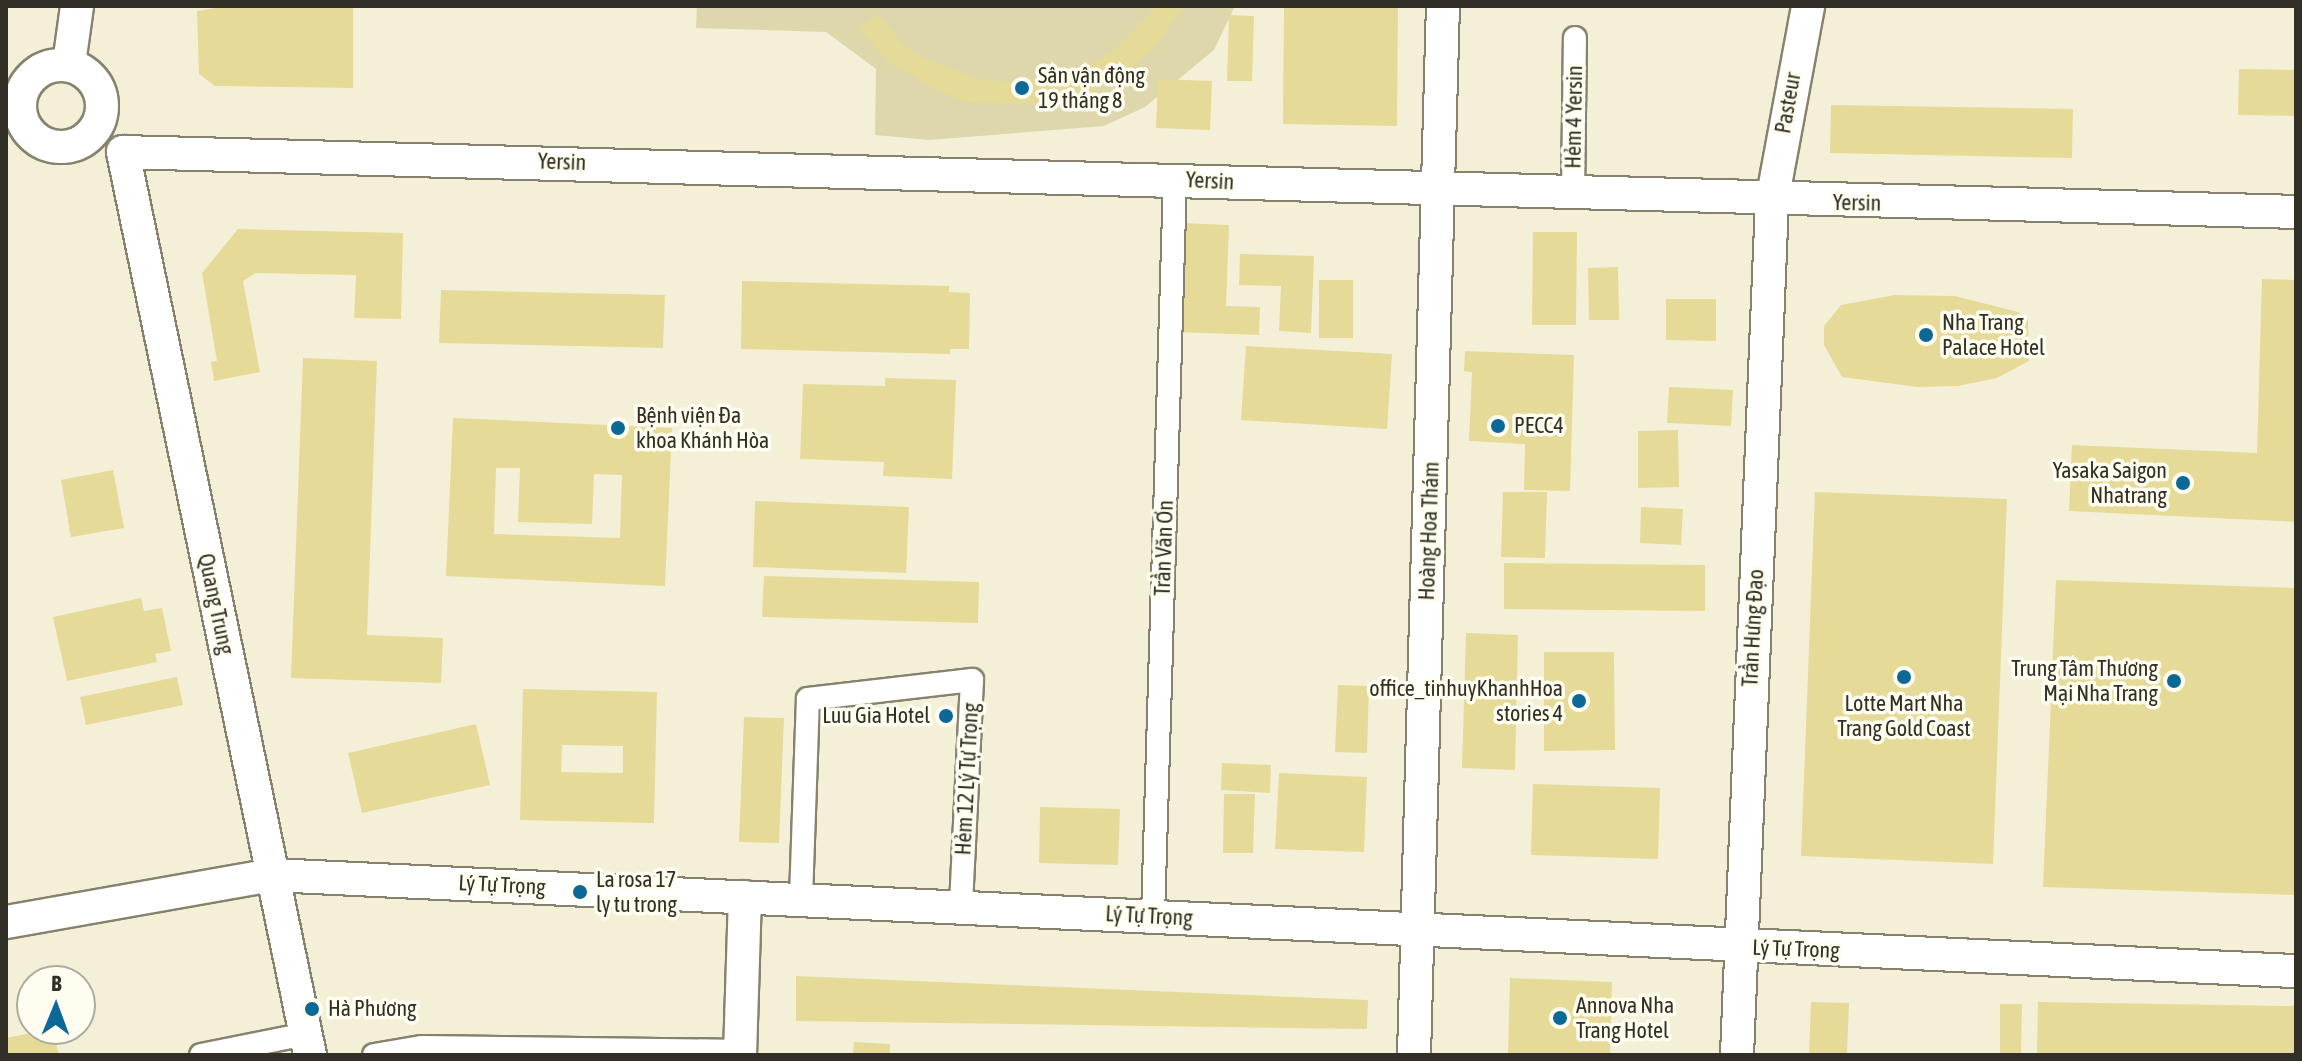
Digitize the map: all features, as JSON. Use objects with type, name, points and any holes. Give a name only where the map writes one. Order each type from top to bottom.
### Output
[{"type":"street","points":[[69,64],[77,6]]},
{"type":"street","name":"Hoàng Hoa Thám","points":[[1414,1055],[1443,6]]},
{"type":"street","name":"Pasteur","points":[[1772,201],[1808,6]]},
{"type":"street","name":"Hẻm 4 Yersin","points":[[1573,196],[1575,38]]},
{"type":"street","points":[[69,64],[96,84],[102,114],[96,129],[69,147],[52,147],[15,130],[24,87],[45,68],[69,64]]},
{"type":"street","points":[[96,129],[123,152]]},
{"type":"street","name":"Yersin","points":[[123,152],[1175,180],[1573,196],[2296,212]]},
{"type":"street","name":"Quang Trung","points":[[123,152],[308,1044]]},
{"type":"street","name":"Trần Văn Ơn","points":[[1153,916],[1175,180]]},
{"type":"street","name":"Trần Hưng Đạo","points":[[1737,1055],[1772,201]]},
{"type":"street","name":"Hẻm 12 Lý Tự Trọng","points":[[801,898],[808,699],[972,680],[961,907]]},
{"type":"street","name":"Lý Tự Trọng","points":[[6,922],[272,875],[801,898],[1418,933],[2292,970]]},
{"type":"street","points":[[374,1055],[422,1047],[740,1053],[745,897]]},
{"type":"street","points":[[201,1055],[308,1044]]},
{"type":"shaded area","name":"Sân vận động 19 tháng 8","points":[[697,6],[1235,6],[1214,50],[1145,107],[1104,126],[929,140],[875,135],[876,69],[826,32],[696,28]]},
{"type":"building","points":[[227,6],[353,6],[353,88],[215,86],[199,74],[197,11]]},
{"type":"building","points":[[1157,6],[1185,6],[1150,52],[1116,79],[1065,105],[967,102],[940,92],[888,61],[859,29],[878,15],[906,47],[929,60],[982,80],[1015,82],[1080,70],[1112,52]]},
{"type":"building","points":[[1284,6],[1398,6],[1397,126],[1283,124]]},
{"type":"building","points":[[1229,15],[1254,16],[1252,81],[1227,81]]},
{"type":"building","points":[[2239,69],[2296,70],[2296,116],[2238,115]]},
{"type":"building","points":[[1158,79],[1212,81],[1210,130],[1156,128]]},
{"type":"building","points":[[1831,105],[2073,109],[2072,158],[1830,153]]},
{"type":"building","points":[[1181,223],[1229,225],[1226,306],[1260,307],[1259,335],[1177,332]]},
{"type":"building","points":[[238,229],[403,233],[401,319],[354,318],[356,275],[256,273],[243,281],[260,372],[214,381],[211,362],[217,361],[202,273]]},
{"type":"building","points":[[1533,232],[1577,232],[1576,325],[1532,325]]},
{"type":"building","points":[[1240,254],[1314,256],[1311,333],[1279,331],[1281,286],[1239,285]]},
{"type":"building","points":[[1618,267],[1619,320],[1589,320],[1588,268]]},
{"type":"building","name":"Yasaka Saigon Nhatrang","points":[[2262,279],[2296,280],[2296,522],[2069,511],[2072,445],[2257,453]]},
{"type":"building","points":[[1319,280],[1353,280],[1353,338],[1319,338]]},
{"type":"building","points":[[742,281],[949,286],[949,292],[970,293],[969,349],[950,349],[950,354],[741,349]]},
{"type":"building","points":[[441,290],[665,295],[663,348],[439,343]]},
{"type":"building","name":"Nha Trang Palace Hotel","points":[[1895,295],[1955,296],[2018,312],[2028,320],[2029,361],[1997,378],[1958,386],[1917,387],[1842,377],[1824,345],[1824,326],[1841,305]]},
{"type":"building","points":[[1666,299],[1716,299],[1716,341],[1666,340]]},
{"type":"building","points":[[1246,346],[1392,354],[1387,429],[1241,420]]},
{"type":"building","points":[[1465,351],[1574,355],[1570,491],[1524,490],[1525,444],[1469,441],[1472,372],[1464,371]]},
{"type":"building","points":[[303,358],[377,361],[367,635],[443,638],[441,683],[291,678]]},
{"type":"building","points":[[885,378],[956,380],[952,479],[883,476],[884,462],[800,459],[803,384],[885,386]]},
{"type":"building","points":[[1669,387],[1733,390],[1731,426],[1667,423]]},
{"type":"building","points":[[453,418],[672,428],[665,586],[446,576]],"holes":[[[496,468],[520,468],[518,522],[592,524],[594,474],[622,475],[620,538],[494,534]]]},
{"type":"building","points":[[1678,430],[1679,487],[1638,488],[1638,431]]},
{"type":"building","points":[[113,470],[124,528],[71,537],[61,480]]},
{"type":"building","points":[[1503,492],[1547,492],[1545,558],[1501,557]]},
{"type":"building","name":"Lotte Mart Nha Trang Gold Coast","points":[[1815,492],[2007,499],[1993,864],[1801,856]]},
{"type":"building","points":[[755,501],[909,507],[906,573],[753,567]]},
{"type":"building","points":[[1641,507],[1683,509],[1681,545],[1640,543]]},
{"type":"building","points":[[1504,563],[1705,565],[1705,611],[1504,609]]},
{"type":"building","points":[[764,576],[979,582],[978,623],[762,617]]},
{"type":"building","name":"Trung Tâm Thương Mại Nha Trang","points":[[2056,580],[2296,588],[2296,895],[2043,887]]},
{"type":"building","points":[[141,598],[144,611],[162,608],[171,651],[155,654],[157,662],[67,681],[53,617]]},
{"type":"building","points":[[1466,633],[1518,635],[1515,770],[1462,768]]},
{"type":"building","name":"office_tinhuyKhanhHoa stories 4","points":[[1544,652],[1614,652],[1615,750],[1544,751]]},
{"type":"building","points":[[177,677],[183,705],[86,725],[80,697]]},
{"type":"building","points":[[1338,685],[1369,686],[1367,753],[1335,752]]},
{"type":"building","points":[[523,689],[657,692],[654,823],[520,820]],"holes":[[[562,745],[623,746],[623,773],[561,772]]]},
{"type":"building","points":[[744,717],[784,718],[779,843],[739,842]]},
{"type":"building","points":[[476,724],[490,785],[362,813],[348,753]]},
{"type":"building","points":[[1222,763],[1271,765],[1270,793],[1221,790]]},
{"type":"building","points":[[1279,773],[1367,777],[1364,852],[1275,849]]},
{"type":"building","points":[[1533,784],[1660,788],[1658,859],[1531,855]]},
{"type":"building","points":[[1224,794],[1255,794],[1253,853],[1223,853]]},
{"type":"building","points":[[1040,807],[1120,809],[1118,865],[1039,863]]},
{"type":"building","points":[[796,976],[1368,1000],[1367,1029],[796,1021]]},
{"type":"building","name":"Annova Nha Trang Hotel","points":[[1510,978],[1612,982],[1610,1055],[1508,1055]]},
{"type":"building","points":[[1811,1002],[1849,1003],[1847,1055],[1809,1055]]},
{"type":"building","points":[[2038,1002],[2296,1006],[2296,1055],[2037,1055]]},
{"type":"building","points":[[2000,1004],[2022,1004],[2021,1055],[2000,1055]]},
{"type":"building","points":[[16,1036],[16,1045],[56,1045],[59,1055],[6,1055],[6,1038]]},
{"type":"building","points":[[854,1042],[890,1044],[890,1055],[853,1055]]},
{"type":"place","name":"Sân vận động 19 tháng 8","points":[[1022,88]]},
{"type":"place","name":"Nha Trang Palace Hotel","points":[[1926,335]]},
{"type":"place","name":"PECC4","points":[[1498,426]]},
{"type":"place","name":"Bệnh viện Đa khoa Khánh Hòa","points":[[618,428]]},
{"type":"place","name":"Yasaka Saigon Nhatrang","points":[[2183,483]]},
{"type":"place","name":"Lotte Mart Nha Trang Gold Coast","points":[[1904,677]]},
{"type":"place","name":"Trung Tâm Thương Mại Nha Trang","points":[[2174,681]]},
{"type":"place","name":"office_tinhuyKhanhHoa stories 4","points":[[1579,701]]},
{"type":"place","name":"Luu Gia Hotel","points":[[946,716]]},
{"type":"place","name":"La rosa 17 ly tu trong","points":[[580,892]]},
{"type":"place","name":"Hà Phương","points":[[312,1009]]},
{"type":"place","name":"Annova Nha Trang Hotel","points":[[1560,1018]]}]
